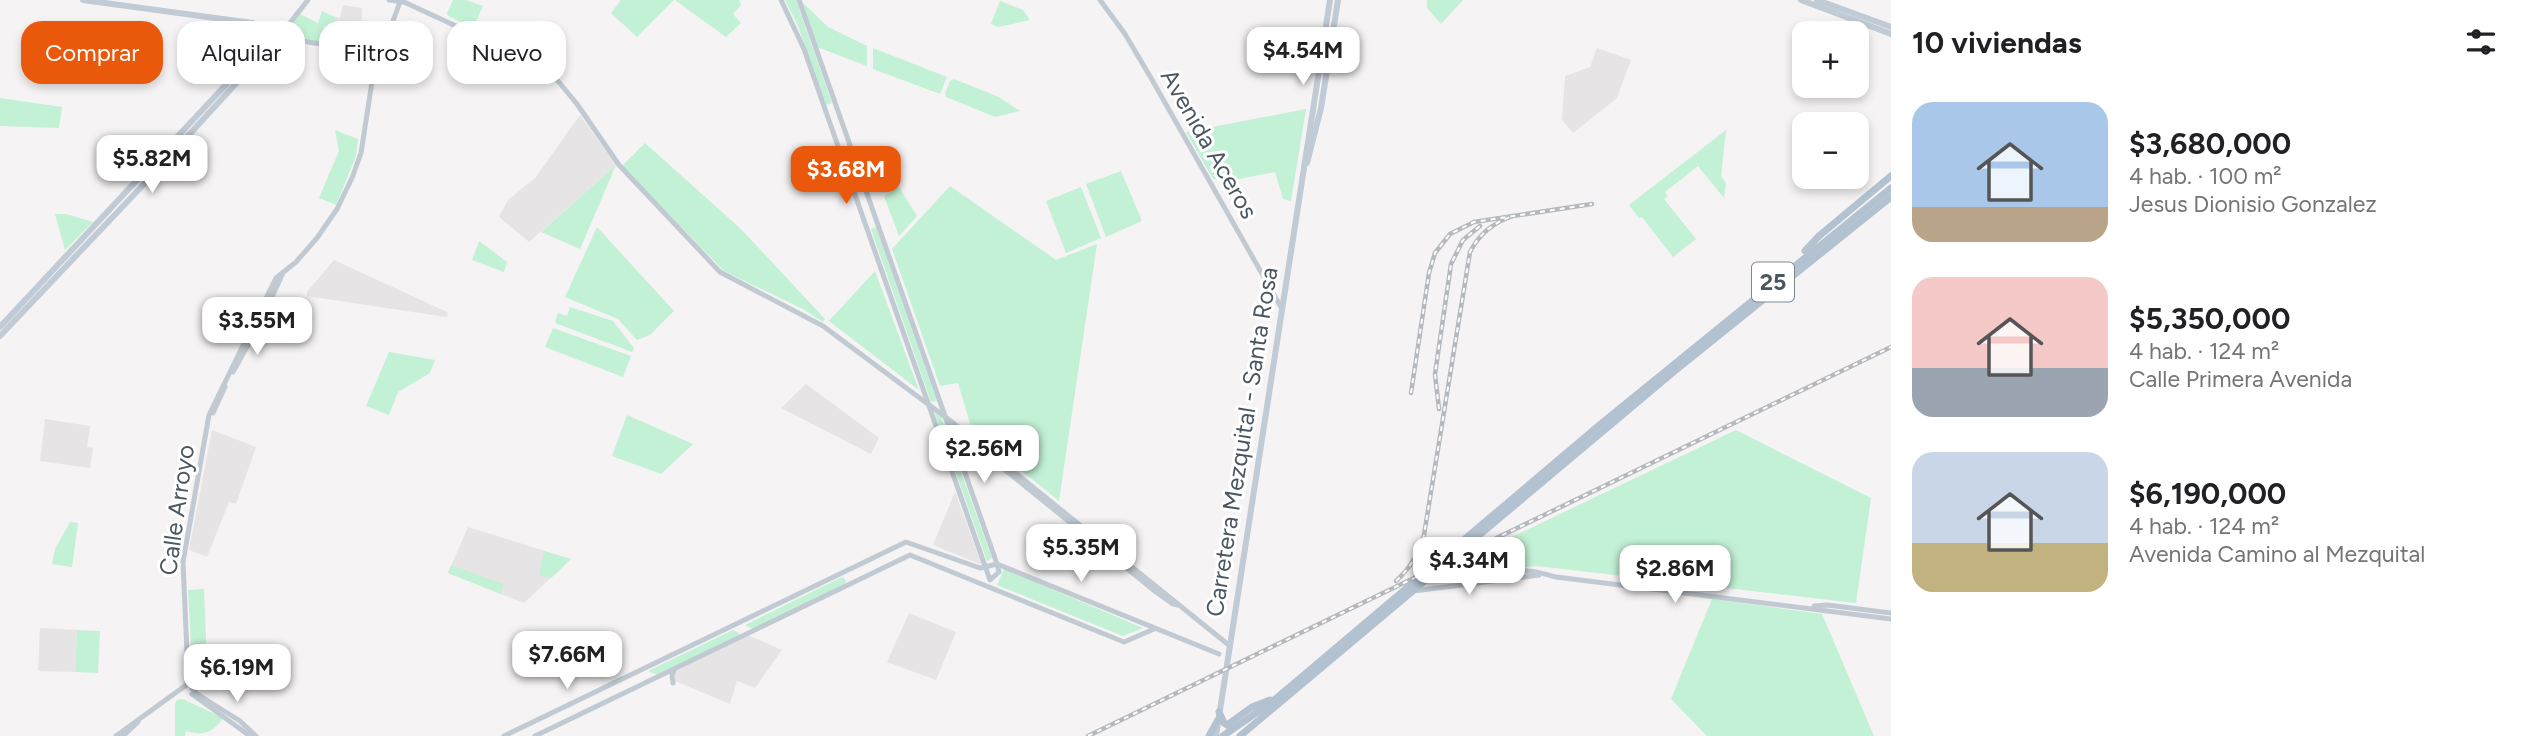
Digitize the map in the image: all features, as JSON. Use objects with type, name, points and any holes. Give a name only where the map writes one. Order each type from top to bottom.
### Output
[{"type":"main road","points":[[83,0],[237,21]]},
{"type":"main road","name":"Carretera Mezquital - Santa Rosa","points":[[1216,736],[1330,0]]},
{"type":"main road","name":"Carretera Mezquital - Santa Rosa","points":[[1301,177],[1311,151],[1321,108],[1338,0]]},
{"type":"main road","points":[[1801,0],[1859,20],[1891,27]]},
{"type":"main road","points":[[1817,0],[1891,34]]},
{"type":"main road","points":[[0,327],[225,84]]},
{"type":"main road","points":[[0,336],[139,190],[233,84]]},
{"type":"main road","points":[[1793,265],[1819,236],[1891,176]]},
{"type":"main road","name":"25","points":[[1223,736],[1274,699],[1410,589],[1793,265],[1891,188]]},
{"type":"main road","name":"25","points":[[1660,379],[1891,197]]},
{"type":"main road","points":[[1877,208],[1891,202]]},
{"type":"main road","name":"25","points":[[1240,736],[1410,589]]},
{"type":"main road","points":[[1227,725],[1252,707],[1274,699]]},
{"type":"main road","points":[[1209,736],[1218,716],[1227,725],[1238,727]]},
{"type":"street","points":[[289,21],[308,0]]},
{"type":"street","points":[[389,0],[400,2],[534,62],[558,81],[619,165],[720,272],[823,326],[947,418],[962,435],[1156,592],[1178,605],[1230,646]]},
{"type":"street","points":[[781,0],[804,49],[986,567],[988,583]]},
{"type":"street","points":[[799,0],[997,564],[998,573],[988,583]]},
{"type":"street","name":"Avenida Aceros","points":[[1100,0],[1125,34],[1151,78],[1282,309]]},
{"type":"street","name":"Calle Arroyo","points":[[393,21],[400,2]]},
{"type":"street","name":"Calle Arroyo","points":[[188,681],[183,562],[206,432],[222,392],[259,326],[285,271],[317,238],[340,203],[359,160],[373,84]]},
{"type":"street","points":[[504,736],[906,542],[980,568],[997,564],[1219,654]]},
{"type":"street","points":[[535,736],[910,555],[988,583],[1124,642],[1154,629]]},
{"type":"street","points":[[1438,566],[1464,583]]},
{"type":"street","points":[[1410,589],[1464,583],[1525,571],[1891,619]]},
{"type":"street","points":[[1808,607],[1827,605],[1891,613]]},
{"type":"street","points":[[673,683],[672,675],[676,667]]},
{"type":"street","points":[[116,736],[181,690],[188,681]]},
{"type":"street","points":[[181,690],[188,681]]},
{"type":"street","points":[[188,681],[198,697],[250,736]]},
{"type":"street","points":[[172,696],[198,697],[240,721],[256,736]]},
{"type":"street","points":[[123,736],[139,720]]},
{"type":"shaded area","points":[[343,5],[362,8],[362,21],[335,21],[335,17],[340,18]]},
{"type":"shaded area","points":[[1597,48],[1631,60],[1617,98],[1573,133],[1562,120],[1565,76],[1590,67]]},
{"type":"shaded area","points":[[580,115],[616,165],[529,242],[499,217],[508,200],[535,178]]},
{"type":"shaded area","points":[[334,260],[447,312],[448,315],[446,317],[307,296],[307,292]]},
{"type":"shaded area","points":[[806,384],[879,438],[871,454],[781,408]]},
{"type":"shaded area","points":[[45,419],[90,426],[87,447],[93,448],[90,468],[40,461]]},
{"type":"shaded area","points":[[212,430],[256,447],[236,504],[229,502],[207,557],[189,550]]},
{"type":"shaded area","points":[[955,492],[982,565],[933,545]]},
{"type":"shaded area","points":[[468,527],[571,559],[524,603],[448,573]]},
{"type":"shaded area","points":[[909,613],[956,632],[936,680],[887,662]]},
{"type":"shaded area","points":[[40,628],[77,630],[75,672],[38,671]]},
{"type":"shaded area","points":[[748,635],[782,650],[755,688],[737,681],[730,704],[675,681],[674,672]]},
{"type":"green space","points":[[453,0],[466,0],[483,6],[476,21],[458,21],[447,13]]},
{"type":"green space","points":[[621,0],[674,0],[637,37],[611,13]]},
{"type":"green space","points":[[675,0],[739,0],[741,5],[733,14],[741,23],[726,37]]},
{"type":"green space","points":[[785,0],[796,0],[832,103],[826,105],[798,26]]},
{"type":"green space","points":[[1427,0],[1463,0],[1441,24],[1427,8]]},
{"type":"green space","points":[[1000,1],[1023,10],[1030,20],[998,27],[991,24]]},
{"type":"green space","points":[[802,2],[828,27],[867,46],[867,66],[817,47]]},
{"type":"green space","points":[[322,11],[335,17],[335,21],[319,21],[319,41],[310,41],[305,39],[305,21],[294,21],[300,14],[318,23]]},
{"type":"green space","points":[[873,48],[947,77],[940,94],[873,69]]},
{"type":"green space","points":[[954,79],[999,97],[1020,111],[995,117],[946,97],[950,81]]},
{"type":"green space","points":[[0,98],[62,107],[59,128],[0,126]]},
{"type":"green space","points":[[1306,109],[1291,201],[1283,199],[1275,172],[1239,179],[1213,179],[1186,132]]},
{"type":"green space","points":[[335,130],[358,139],[356,156],[336,205],[319,198],[339,151]]},
{"type":"green space","points":[[1726,130],[1721,176],[1726,183],[1724,198],[1698,166],[1665,192],[1668,196],[1664,199],[1696,239],[1673,257],[1642,217],[1639,218],[1629,205]]},
{"type":"green space","points":[[645,143],[741,229],[825,319],[823,322],[803,309],[724,271],[622,166]]},
{"type":"green space","points":[[616,165],[580,249],[541,232]]},
{"type":"green space","points":[[1121,171],[1142,221],[1106,237],[1086,184]]},
{"type":"green space","points":[[950,186],[1056,260],[1097,244],[1059,501],[972,430],[958,383],[940,386],[892,249]]},
{"type":"green space","points":[[899,187],[917,216],[899,236],[884,196]]},
{"type":"green space","points":[[1081,187],[1101,238],[1066,253],[1046,201]]},
{"type":"green space","points":[[55,214],[66,214],[93,222],[65,250]]},
{"type":"green space","points":[[597,227],[674,311],[650,335],[637,340],[618,319],[565,297]]},
{"type":"green space","points":[[876,227],[937,401],[931,402],[871,229]]},
{"type":"green space","points":[[479,241],[507,262],[504,272],[472,260]]},
{"type":"green space","points":[[875,271],[919,390],[829,321]]},
{"type":"green space","points":[[570,307],[613,321],[634,348],[632,352],[555,323],[558,313],[567,316]]},
{"type":"green space","points":[[553,328],[631,356],[623,377],[545,347]]},
{"type":"green space","points":[[389,352],[435,360],[430,373],[398,392],[389,415],[366,406]]},
{"type":"green space","points":[[935,414],[940,414],[992,558],[987,561]]},
{"type":"green space","points":[[627,415],[693,444],[661,474],[612,456]]},
{"type":"green space","points":[[1736,430],[1871,498],[1856,603],[1537,566],[1459,574],[1453,565]]},
{"type":"green space","points":[[70,522],[78,523],[72,567],[52,564],[55,549]]},
{"type":"green space","points":[[544,551],[571,559],[551,578],[539,575]]},
{"type":"green space","points":[[451,565],[504,584],[501,594],[448,573]]},
{"type":"green space","points":[[1004,569],[1143,628],[1123,636],[997,585]]},
{"type":"green space","points":[[842,577],[846,580],[845,584],[753,629],[745,625]]},
{"type":"green space","points":[[204,589],[207,665],[193,678],[188,590]]},
{"type":"green space","points":[[1712,599],[1822,614],[1874,736],[1707,736],[1671,699]]},
{"type":"green space","points":[[77,630],[100,631],[98,673],[75,672]]},
{"type":"green space","points":[[733,630],[739,633],[739,636],[658,675],[648,671]]},
{"type":"green space","points":[[183,699],[223,718],[207,732],[186,731],[185,736],[175,736],[175,704],[177,700]]},
{"type":"railway","points":[[1411,393],[1429,273],[1435,253],[1450,234],[1474,222],[1592,204]]},
{"type":"railway","points":[[1396,581],[1414,560],[1424,535],[1470,252],[1488,230],[1513,216]]},
{"type":"railway","points":[[1439,409],[1435,374],[1451,264],[1463,240],[1480,226]]},
{"type":"railway","points":[[1088,736],[1891,347]]}]
